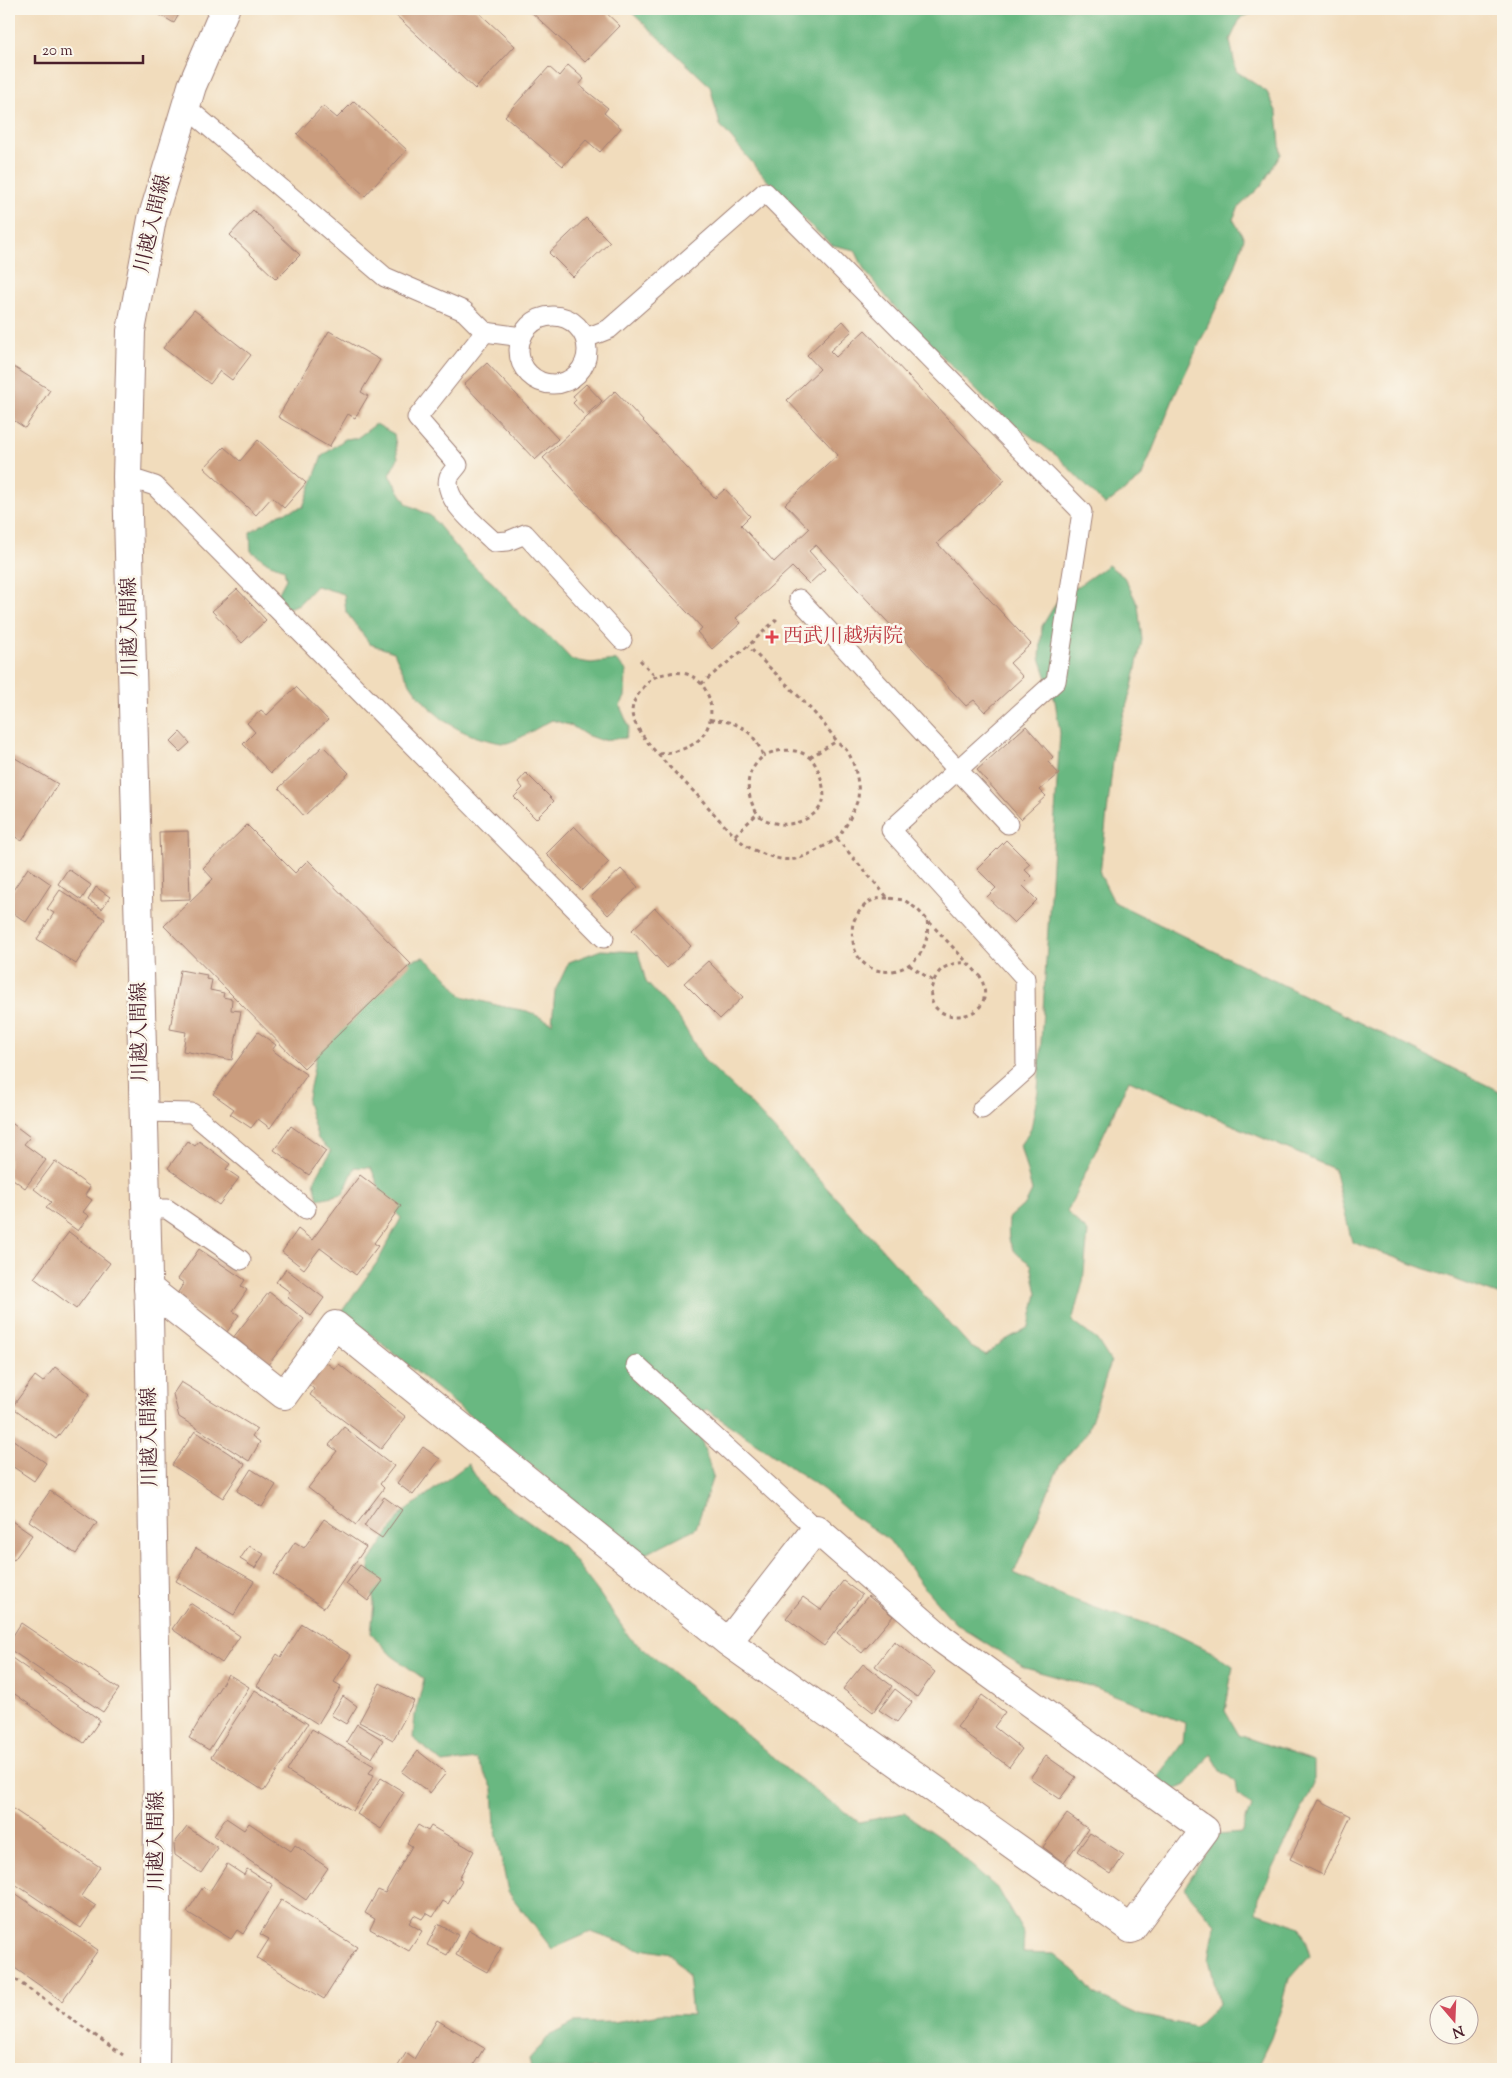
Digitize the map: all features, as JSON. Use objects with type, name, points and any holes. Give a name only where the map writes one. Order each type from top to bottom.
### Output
[{"type":"main road","name":"川越入間線","points":[[155,2064],[158,1817],[148,1288],[127,477],[131,331],[152,219],[192,86],[225,9]]},
{"type":"main road","points":[[148,1288],[284,1395],[335,1325],[728,1642],[1132,1929],[1205,1830],[942,1639],[816,1529],[728,1642]]},
{"type":"lane","points":[[186,108],[386,276],[464,311],[485,332],[522,336]]},
{"type":"lane","points":[[586,338],[609,329],[765,192],[1082,512],[1056,681],[891,830],[1025,978],[1026,1070],[982,1109]]},
{"type":"lane","points":[[554,316],[567,319],[578,326],[586,338],[588,351],[585,364],[578,375],[566,382],[553,385],[540,382],[529,374],[522,363],[519,350],[522,336],[529,326],[541,319],[554,316]]},
{"type":"lane","points":[[485,332],[417,418],[458,465],[449,477],[448,490],[453,501],[494,542],[508,541],[525,534],[622,640]]},
{"type":"lane","points":[[127,477],[155,486],[604,938]]},
{"type":"lane","points":[[799,599],[1008,824]]},
{"type":"lane","points":[[143,1112],[192,1113],[306,1208]]},
{"type":"lane","points":[[146,1209],[167,1209],[241,1260]]},
{"type":"lane","points":[[636,1365],[816,1529]]},
{"type":"path","points":[[701,684],[748,646],[799,599]]},
{"type":"path","points":[[659,754],[688,747],[703,736],[710,720],[710,702],[705,687],[695,677],[673,672],[655,676],[644,686],[634,700],[632,712],[635,723],[646,740],[659,754],[735,835],[751,849],[782,861],[801,858],[837,839],[844,829],[858,798],[857,780],[848,753],[816,715],[748,646]]},
{"type":"path","points":[[710,720],[726,720],[751,734],[763,756]]},
{"type":"path","points":[[810,757],[837,741]]},
{"type":"path","points":[[780,750],[794,751],[810,757],[820,773],[823,786],[823,801],[814,813],[804,820],[790,825],[776,824],[761,818],[753,805],[748,779],[755,764],[763,756],[780,750]]},
{"type":"path","points":[[735,835],[758,813]]},
{"type":"path","points":[[837,839],[888,898]]},
{"type":"path","points":[[926,919],[928,931],[925,948],[916,960],[900,970],[882,971],[867,966],[857,955],[853,946],[851,926],[865,903],[876,898],[888,898],[904,900],[917,908],[980,976],[985,986],[983,1000],[976,1010],[966,1016],[952,1018],[941,1013],[932,1001],[931,987],[940,970],[957,962],[967,963]]},
{"type":"path","points":[[909,965],[933,981]]},
{"type":"path","points":[[9,1975],[126,2057],[155,2064]]},
{"type":"green space","points":[[628,9],[1267,9],[1241,17],[1230,40],[1236,71],[1267,92],[1277,113],[1281,154],[1262,185],[1239,207],[1233,219],[1244,238],[1235,268],[1175,395],[1141,478],[1105,505],[1057,456],[997,411],[903,317],[865,271],[855,250],[832,245],[791,208],[720,125],[710,86]]},
{"type":"green space","points":[[376,424],[394,434],[398,458],[389,475],[407,504],[431,516],[467,560],[495,585],[519,613],[553,640],[572,660],[591,663],[615,660],[626,670],[625,697],[620,706],[629,727],[625,738],[600,740],[586,735],[572,726],[552,720],[507,743],[471,735],[456,728],[430,708],[409,682],[394,652],[370,644],[346,612],[344,594],[316,586],[299,604],[288,608],[276,598],[286,579],[284,569],[268,563],[251,551],[250,532],[280,514],[303,507],[322,456],[345,439],[357,438]]},
{"type":"green space","points":[[1108,565],[1124,577],[1138,605],[1142,640],[1132,687],[1115,744],[1100,874],[1114,902],[1503,1093],[1503,1297],[1352,1242],[1334,1169],[1129,1080],[1067,1212],[1088,1232],[1083,1282],[1072,1321],[1097,1340],[1111,1362],[1087,1433],[1060,1464],[1014,1573],[1066,1597],[1107,1612],[1163,1628],[1212,1652],[1233,1666],[1225,1711],[1239,1735],[1314,1761],[1314,1784],[1259,1898],[1257,1912],[1301,1927],[1310,1956],[1289,1980],[1271,2038],[1256,2069],[531,2069],[529,2059],[549,2036],[574,2023],[614,2022],[661,2014],[692,2015],[688,1976],[671,1954],[636,1948],[591,1932],[552,1949],[508,1892],[495,1826],[493,1789],[477,1759],[443,1763],[413,1738],[415,1715],[424,1679],[391,1655],[371,1633],[374,1604],[369,1563],[401,1514],[468,1464],[486,1492],[563,1546],[630,1638],[735,1724],[792,1774],[859,1822],[904,1813],[942,1839],[999,1890],[1024,1934],[1023,1953],[1054,1954],[1075,1971],[1094,1994],[1139,2015],[1195,2027],[1219,2004],[1209,1959],[1215,1924],[1184,1888],[1218,1835],[1241,1833],[1251,1806],[1238,1795],[1236,1782],[1221,1771],[1211,1754],[1186,1785],[1172,1791],[1158,1777],[1183,1742],[1185,1723],[1097,1688],[1025,1668],[955,1623],[923,1586],[889,1540],[852,1515],[824,1490],[706,1409],[695,1420],[713,1476],[696,1528],[641,1556],[342,1311],[378,1261],[401,1218],[385,1201],[371,1168],[355,1167],[343,1194],[318,1199],[314,1181],[331,1151],[318,1139],[307,1102],[322,1027],[372,972],[423,957],[446,976],[462,996],[527,1011],[552,1023],[555,991],[569,962],[601,950],[638,952],[646,982],[679,1018],[704,1060],[750,1103],[971,1347],[986,1355],[1002,1342],[1029,1327],[1037,1294],[1031,1264],[1014,1250],[1009,1240],[1008,1227],[1009,1218],[1026,1203],[1032,1191],[1020,1145],[1031,1129],[1038,1091],[1060,733],[1055,701],[1040,658],[1042,626],[1058,600]]},
{"type":"building","points":[[150,9],[182,9],[174,23]]},
{"type":"building","points":[[389,9],[475,9],[515,46],[475,89]]},
{"type":"building","points":[[528,9],[602,9],[620,26],[585,62]]},
{"type":"building","points":[[568,65],[584,79],[579,85],[608,108],[604,113],[621,128],[600,152],[586,140],[563,166],[505,116],[549,67],[559,76]]},
{"type":"building","points":[[354,101],[407,150],[365,196],[297,134],[323,106],[337,118]]},
{"type":"building","points":[[253,210],[300,255],[276,279],[230,235]]},
{"type":"building","points":[[586,218],[610,242],[573,277],[549,253]]},
{"type":"building","points":[[194,310],[251,355],[232,380],[220,371],[210,384],[163,348]]},
{"type":"building","points":[[843,321],[852,331],[830,351],[836,357],[865,330],[1005,480],[937,543],[1031,644],[1010,663],[1023,677],[985,712],[974,700],[966,706],[816,545],[809,551],[825,569],[809,584],[792,567],[736,618],[741,623],[712,649],[697,632],[702,628],[543,458],[615,391],[715,498],[725,489],[750,516],[741,525],[774,562],[809,529],[785,504],[838,455],[787,400],[820,369],[807,355]]},
{"type":"building","points":[[329,331],[380,360],[361,392],[368,396],[355,418],[348,414],[329,447],[278,417]]},
{"type":"building","points":[[487,363],[558,439],[535,460],[464,384]]},
{"type":"building","points":[[9,364],[50,390],[25,428],[9,417]]},
{"type":"building","points":[[586,384],[602,401],[585,416],[573,403],[576,400],[573,396]]},
{"type":"building","points":[[258,440],[306,483],[284,508],[272,497],[256,515],[204,468],[224,447],[240,461]]},
{"type":"building","points":[[237,589],[266,620],[242,643],[212,611]]},
{"type":"building","points":[[296,687],[328,720],[271,773],[243,744],[255,732],[247,723],[261,710],[267,715]]},
{"type":"building","points":[[1026,726],[1053,757],[1048,762],[1059,774],[1040,790],[1046,796],[1021,819],[977,770]]},
{"type":"building","points":[[180,732],[190,743],[180,752],[170,742]]},
{"type":"building","points":[[323,746],[349,773],[304,816],[279,788]]},
{"type":"building","points":[[12,756],[58,784],[22,841],[9,833],[9,761]]},
{"type":"building","points":[[526,773],[554,801],[536,819],[514,797],[523,788],[518,782]]},
{"type":"building","points":[[247,825],[295,873],[308,860],[411,964],[304,1068],[164,926],[213,879],[203,868]]},
{"type":"building","points":[[574,826],[609,862],[582,890],[546,854]]},
{"type":"building","points":[[188,831],[190,899],[161,900],[159,832]]},
{"type":"building","points":[[1006,840],[1030,864],[1024,869],[1031,876],[1022,885],[1037,900],[1014,923],[987,897],[996,888],[977,869]]},
{"type":"building","points":[[28,868],[51,884],[26,922],[9,910],[9,896]]},
{"type":"building","points":[[68,869],[91,885],[81,900],[58,884]]},
{"type":"building","points":[[621,869],[638,887],[608,915],[591,897]]},
{"type":"building","points":[[96,887],[110,897],[102,909],[88,900]]},
{"type":"building","points":[[60,890],[105,919],[76,964],[37,939],[54,913],[47,909]]},
{"type":"building","points":[[655,908],[691,946],[667,968],[632,930]]},
{"type":"building","points":[[708,961],[743,997],[720,1019],[684,983]]},
{"type":"building","points":[[180,970],[207,975],[206,979],[212,980],[210,990],[224,993],[223,997],[232,999],[231,1010],[241,1011],[232,1060],[183,1051],[186,1032],[170,1029]]},
{"type":"building","points":[[258,1032],[276,1045],[272,1050],[307,1075],[270,1128],[258,1119],[251,1128],[230,1114],[234,1109],[213,1094]]},
{"type":"building","points":[[9,1121],[30,1137],[24,1144],[46,1160],[25,1188],[9,1176]]},
{"type":"building","points":[[291,1126],[326,1151],[309,1175],[274,1150]]},
{"type":"building","points":[[188,1141],[195,1146],[199,1141],[230,1164],[226,1169],[239,1178],[219,1205],[168,1168]]},
{"type":"building","points":[[55,1161],[90,1187],[85,1195],[92,1200],[83,1212],[89,1216],[78,1231],[46,1208],[51,1202],[34,1189]]},
{"type":"building","points":[[360,1175],[401,1206],[374,1243],[378,1246],[356,1275],[320,1248],[304,1269],[282,1252],[298,1229],[312,1240]]},
{"type":"building","points":[[69,1232],[110,1263],[76,1309],[34,1278]]},
{"type":"building","points":[[199,1249],[245,1280],[241,1286],[247,1290],[233,1311],[239,1315],[227,1332],[175,1297],[184,1283],[178,1279]]},
{"type":"building","points":[[286,1269],[324,1298],[311,1316],[287,1297],[290,1292],[276,1282]]},
{"type":"building","points":[[269,1292],[304,1319],[267,1366],[232,1339]]},
{"type":"building","points":[[324,1361],[335,1369],[339,1364],[406,1417],[381,1449],[310,1395],[314,1389],[307,1383]]},
{"type":"building","points":[[55,1367],[90,1394],[56,1439],[12,1407],[35,1376],[43,1382]]},
{"type":"building","points":[[181,1382],[257,1429],[252,1436],[260,1442],[249,1461],[179,1417],[173,1394]]},
{"type":"building","points":[[344,1427],[394,1466],[380,1484],[384,1488],[356,1525],[308,1488],[337,1451],[329,1445]]},
{"type":"building","points":[[195,1431],[245,1464],[223,1498],[172,1465]]},
{"type":"building","points":[[9,1437],[46,1463],[34,1481],[9,1464]]},
{"type":"building","points":[[423,1447],[440,1459],[413,1495],[397,1483]]},
{"type":"building","points":[[251,1469],[276,1485],[262,1507],[237,1491]]},
{"type":"building","points":[[50,1491],[97,1523],[76,1554],[29,1521]]},
{"type":"building","points":[[384,1497],[402,1510],[382,1538],[364,1526]]},
{"type":"building","points":[[9,1519],[32,1535],[14,1560],[9,1557]]},
{"type":"building","points":[[324,1519],[366,1547],[324,1608],[274,1574],[295,1542],[304,1548]]},
{"type":"building","points":[[249,1546],[264,1554],[255,1568],[240,1559]]},
{"type":"building","points":[[196,1548],[254,1581],[234,1615],[176,1581]]},
{"type":"building","points":[[360,1565],[383,1581],[368,1601],[346,1584]]},
{"type":"building","points":[[843,1581],[862,1595],[824,1646],[786,1618],[803,1597],[821,1610]]},
{"type":"building","points":[[868,1596],[893,1616],[862,1653],[837,1633]]},
{"type":"building","points":[[190,1603],[240,1636],[222,1663],[172,1629]]},
{"type":"building","points":[[21,1623],[119,1689],[103,1712],[9,1649],[9,1642]]},
{"type":"building","points":[[302,1624],[351,1655],[334,1682],[341,1686],[318,1724],[257,1686],[277,1654],[281,1657]]},
{"type":"building","points":[[894,1641],[935,1672],[917,1697],[875,1666]]},
{"type":"building","points":[[9,1656],[100,1720],[84,1743],[9,1690]]},
{"type":"building","points":[[863,1664],[892,1686],[873,1712],[843,1689]]},
{"type":"building","points":[[228,1674],[249,1687],[209,1750],[189,1738]]},
{"type":"building","points":[[380,1683],[414,1701],[393,1740],[359,1722]]},
{"type":"building","points":[[895,1689],[912,1702],[897,1722],[879,1710]]},
{"type":"building","points":[[255,1690],[308,1724],[264,1791],[211,1757]]},
{"type":"building","points":[[982,1695],[1005,1712],[994,1727],[1022,1749],[1009,1767],[957,1727]]},
{"type":"building","points":[[343,1696],[357,1706],[346,1724],[331,1715]]},
{"type":"building","points":[[357,1724],[383,1740],[372,1758],[346,1742]]},
{"type":"building","points":[[312,1729],[374,1766],[369,1773],[374,1775],[353,1811],[287,1771]]},
{"type":"building","points":[[418,1751],[446,1773],[430,1793],[402,1772]]},
{"type":"building","points":[[1046,1756],[1076,1777],[1060,1799],[1030,1778]]},
{"type":"building","points":[[381,1778],[404,1792],[381,1829],[357,1814]]},
{"type":"building","points":[[1319,1800],[1351,1816],[1323,1875],[1290,1859]]},
{"type":"building","points":[[10,1807],[100,1867],[81,1896],[96,1906],[81,1928],[9,1880]]},
{"type":"building","points":[[1067,1814],[1088,1829],[1064,1863],[1043,1847]]},
{"type":"building","points":[[226,1818],[244,1830],[249,1823],[291,1851],[295,1845],[328,1868],[306,1900],[214,1836]]},
{"type":"building","points":[[418,1825],[428,1831],[431,1826],[474,1851],[459,1878],[462,1880],[448,1904],[443,1901],[433,1917],[426,1913],[422,1919],[414,1915],[409,1923],[422,1931],[409,1951],[370,1929],[375,1919],[365,1913],[378,1890],[385,1893],[412,1846],[407,1843]]},
{"type":"building","points":[[187,1827],[218,1848],[201,1873],[175,1855],[174,1844]]},
{"type":"building","points":[[1090,1833],[1124,1855],[1111,1874],[1077,1851]]},
{"type":"building","points":[[227,1864],[244,1875],[247,1869],[273,1885],[243,1934],[237,1930],[231,1939],[187,1912],[203,1887],[210,1891]]},
{"type":"building","points":[[9,1889],[98,1950],[62,2001],[9,1964]]},
{"type":"building","points":[[281,1900],[357,1947],[324,1999],[257,1958],[269,1939],[260,1934]]},
{"type":"building","points":[[438,1924],[458,1935],[447,1955],[427,1945]]},
{"type":"building","points":[[469,1930],[501,1948],[487,1972],[456,1955]]},
{"type":"building","points":[[437,2020],[484,2048],[471,2069],[396,2069],[406,2053],[414,2059]]},
{"type":"place","name":"西武川越病院","points":[[772,637]]}]
